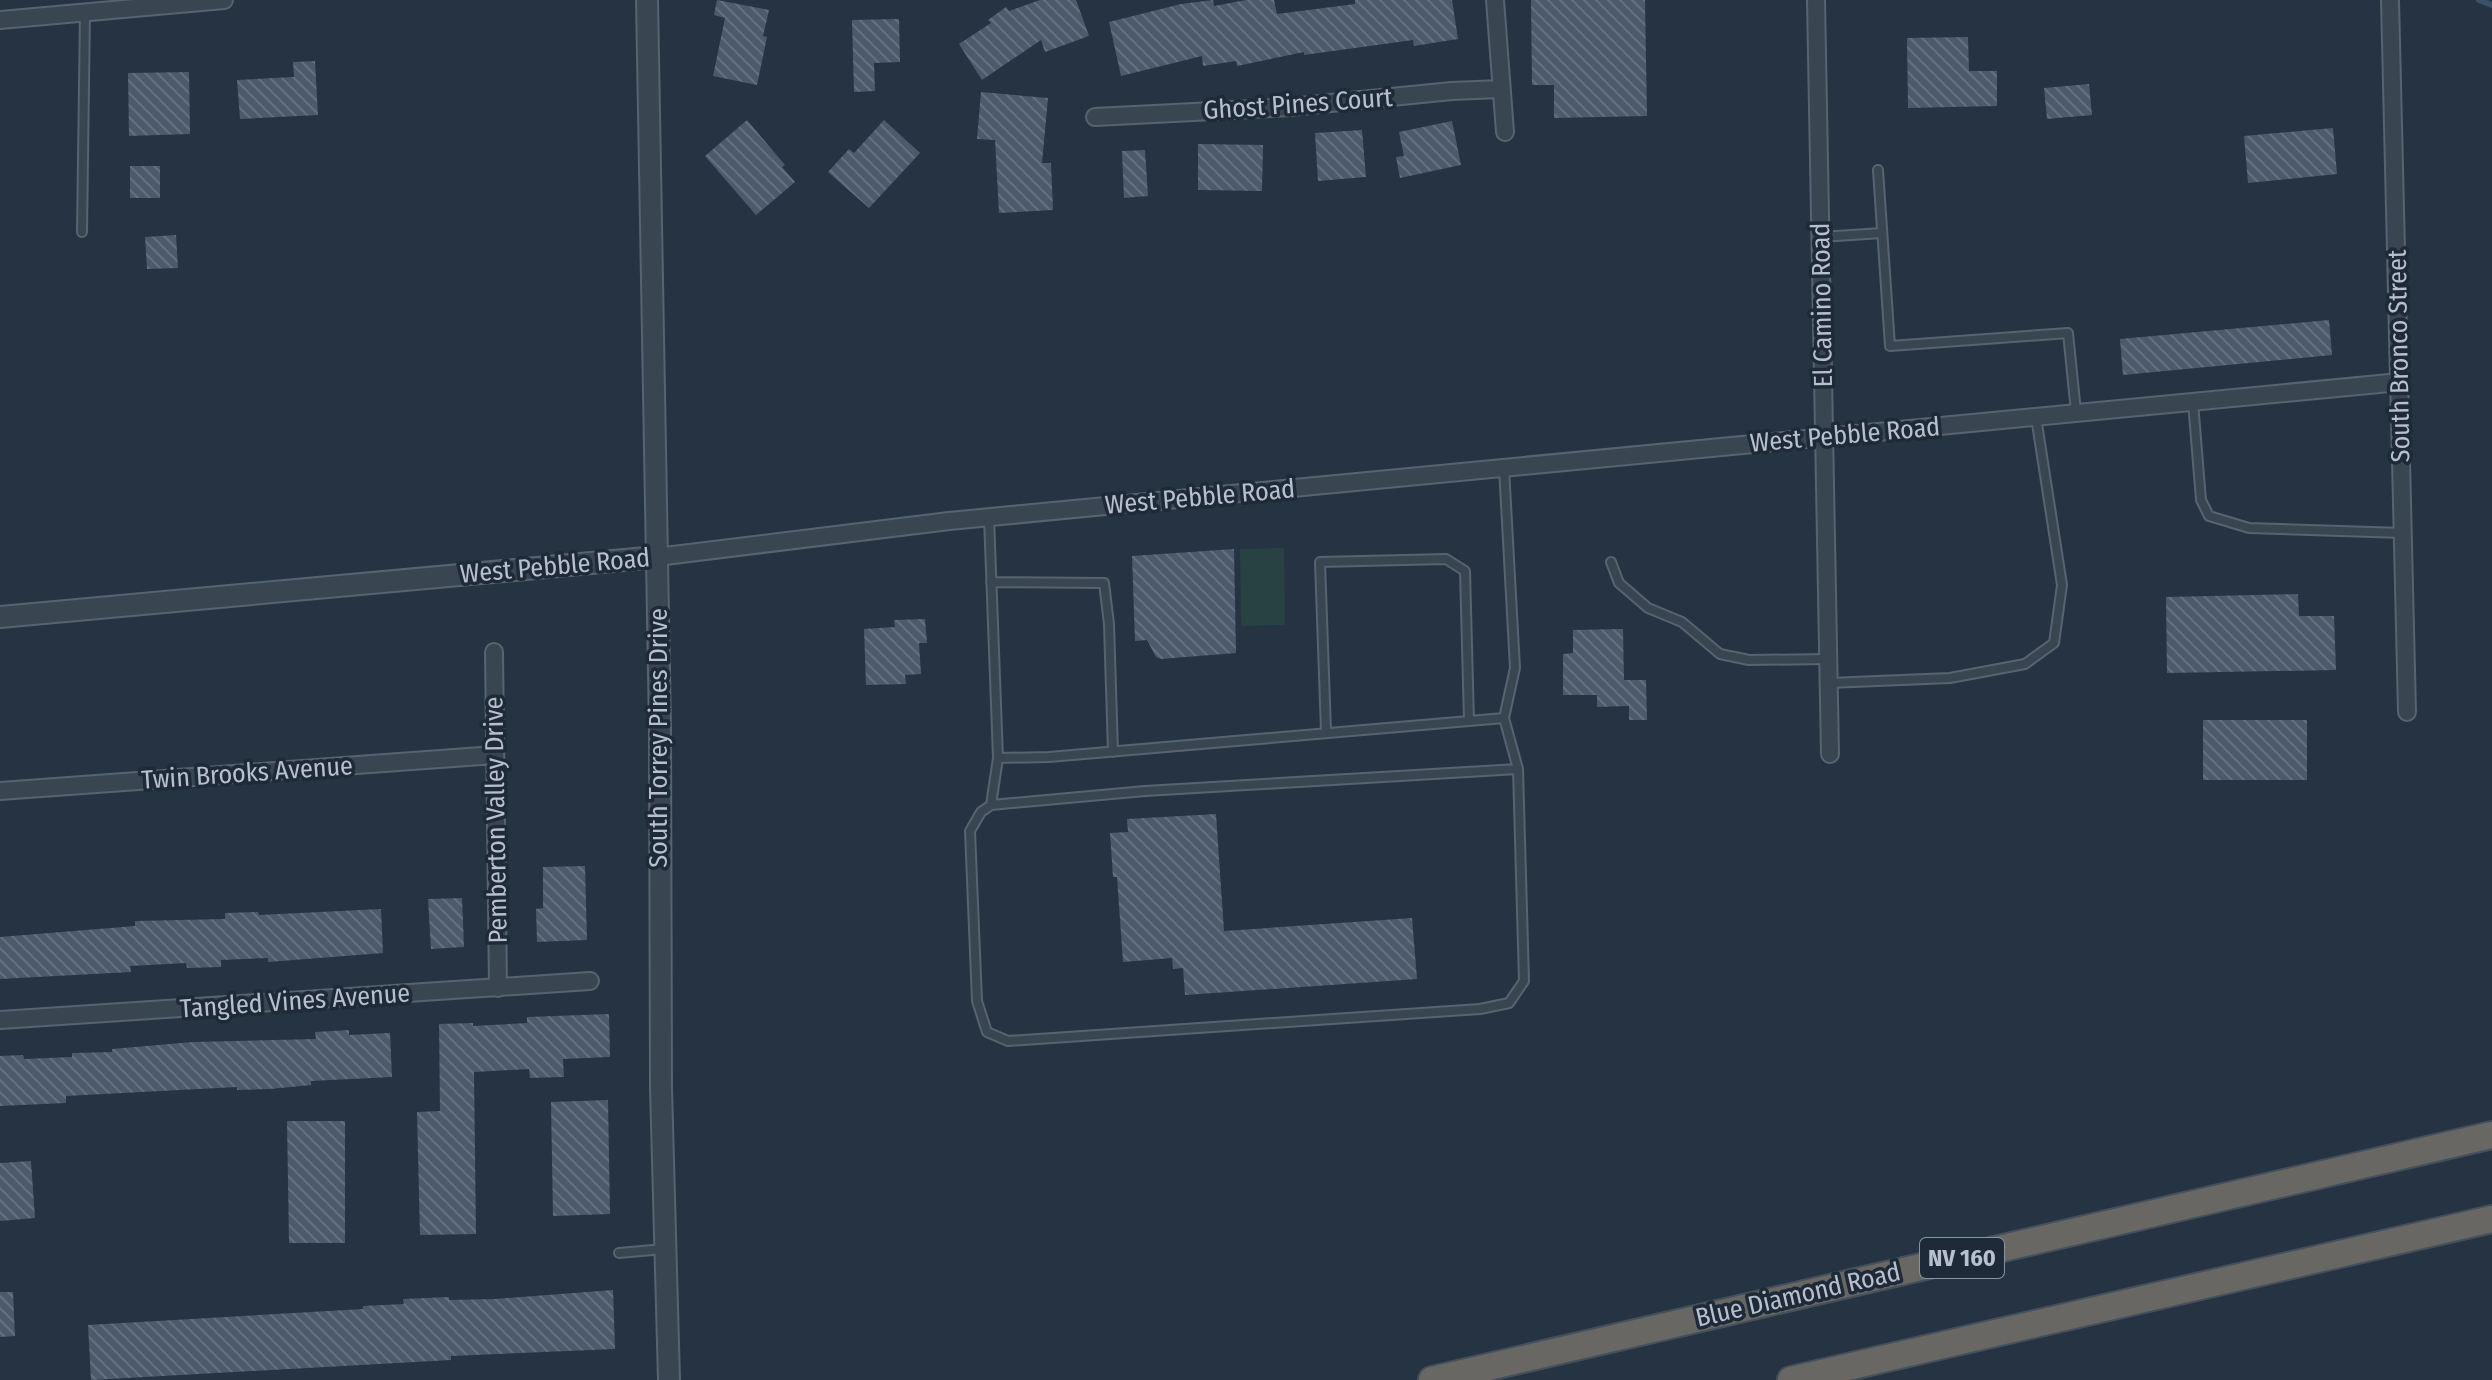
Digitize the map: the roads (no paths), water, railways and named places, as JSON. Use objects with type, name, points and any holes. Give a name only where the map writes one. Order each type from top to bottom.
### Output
[{"type":"highway","name":"Blue Diamond Road","points":[[1432,1380],[2492,1135]]},
{"type":"highway","points":[[1791,1380],[2492,1219]]},
{"type":"street","points":[[0,20],[224,0]]},
{"type":"street","name":"South Torrey Pines Drive","points":[[647,0],[657,557],[664,1249],[669,1380]]},
{"type":"street","points":[[1495,0],[1505,132]]},
{"type":"street","name":"El Camino Road","points":[[1816,0],[1830,754]]},
{"type":"street","name":"South Bronco Street","points":[[2390,0],[2407,712]]},
{"type":"street","name":"Ghost Pines Court","points":[[1095,117],[1290,107],[1500,89]]},
{"type":"street","name":"West Pebble Road","points":[[0,617],[657,557],[989,517],[2400,382]]},
{"type":"street","name":"Pemberton Valley Drive","points":[[494,652],[498,988]]},
{"type":"street","name":"Twin Brooks Avenue","points":[[0,791],[495,755]]},
{"type":"street","name":"Tangled Vines Avenue","points":[[0,1020],[590,981]]},
{"type":"lane","points":[[82,232],[85,13]]},
{"type":"lane","points":[[1878,170],[1890,346],[2068,333],[2076,413]]},
{"type":"lane","points":[[1821,237],[1882,233]]},
{"type":"lane","points":[[2193,402],[2201,500],[2209,516],[2249,528],[2403,533]]},
{"type":"lane","points":[[1829,683],[1950,678],[2025,664],[2054,643],[2062,585],[2036,417]]},
{"type":"lane","points":[[1504,468],[1515,668],[1504,718],[1518,769],[1524,981],[1509,1003],[1449,1012],[1008,1041],[987,1032],[977,1001],[970,831],[981,812],[991,805],[1145,791],[1518,769]]},
{"type":"lane","points":[[989,517],[998,758],[991,805]]},
{"type":"lane","points":[[1326,731],[1320,562],[1446,559],[1465,571],[1469,721]]},
{"type":"lane","points":[[1611,562],[1619,583],[1648,608],[1682,622],[1720,654],[1749,660],[1829,659]]},
{"type":"lane","points":[[991,582],[1104,583],[1109,624],[1113,752]]},
{"type":"lane","points":[[998,758],[1113,752],[1326,731],[1504,718]]},
{"type":"lane","points":[[619,1253],[664,1249]]},
{"type":"waterway","points":[[2479,0],[2492,5]]}]
